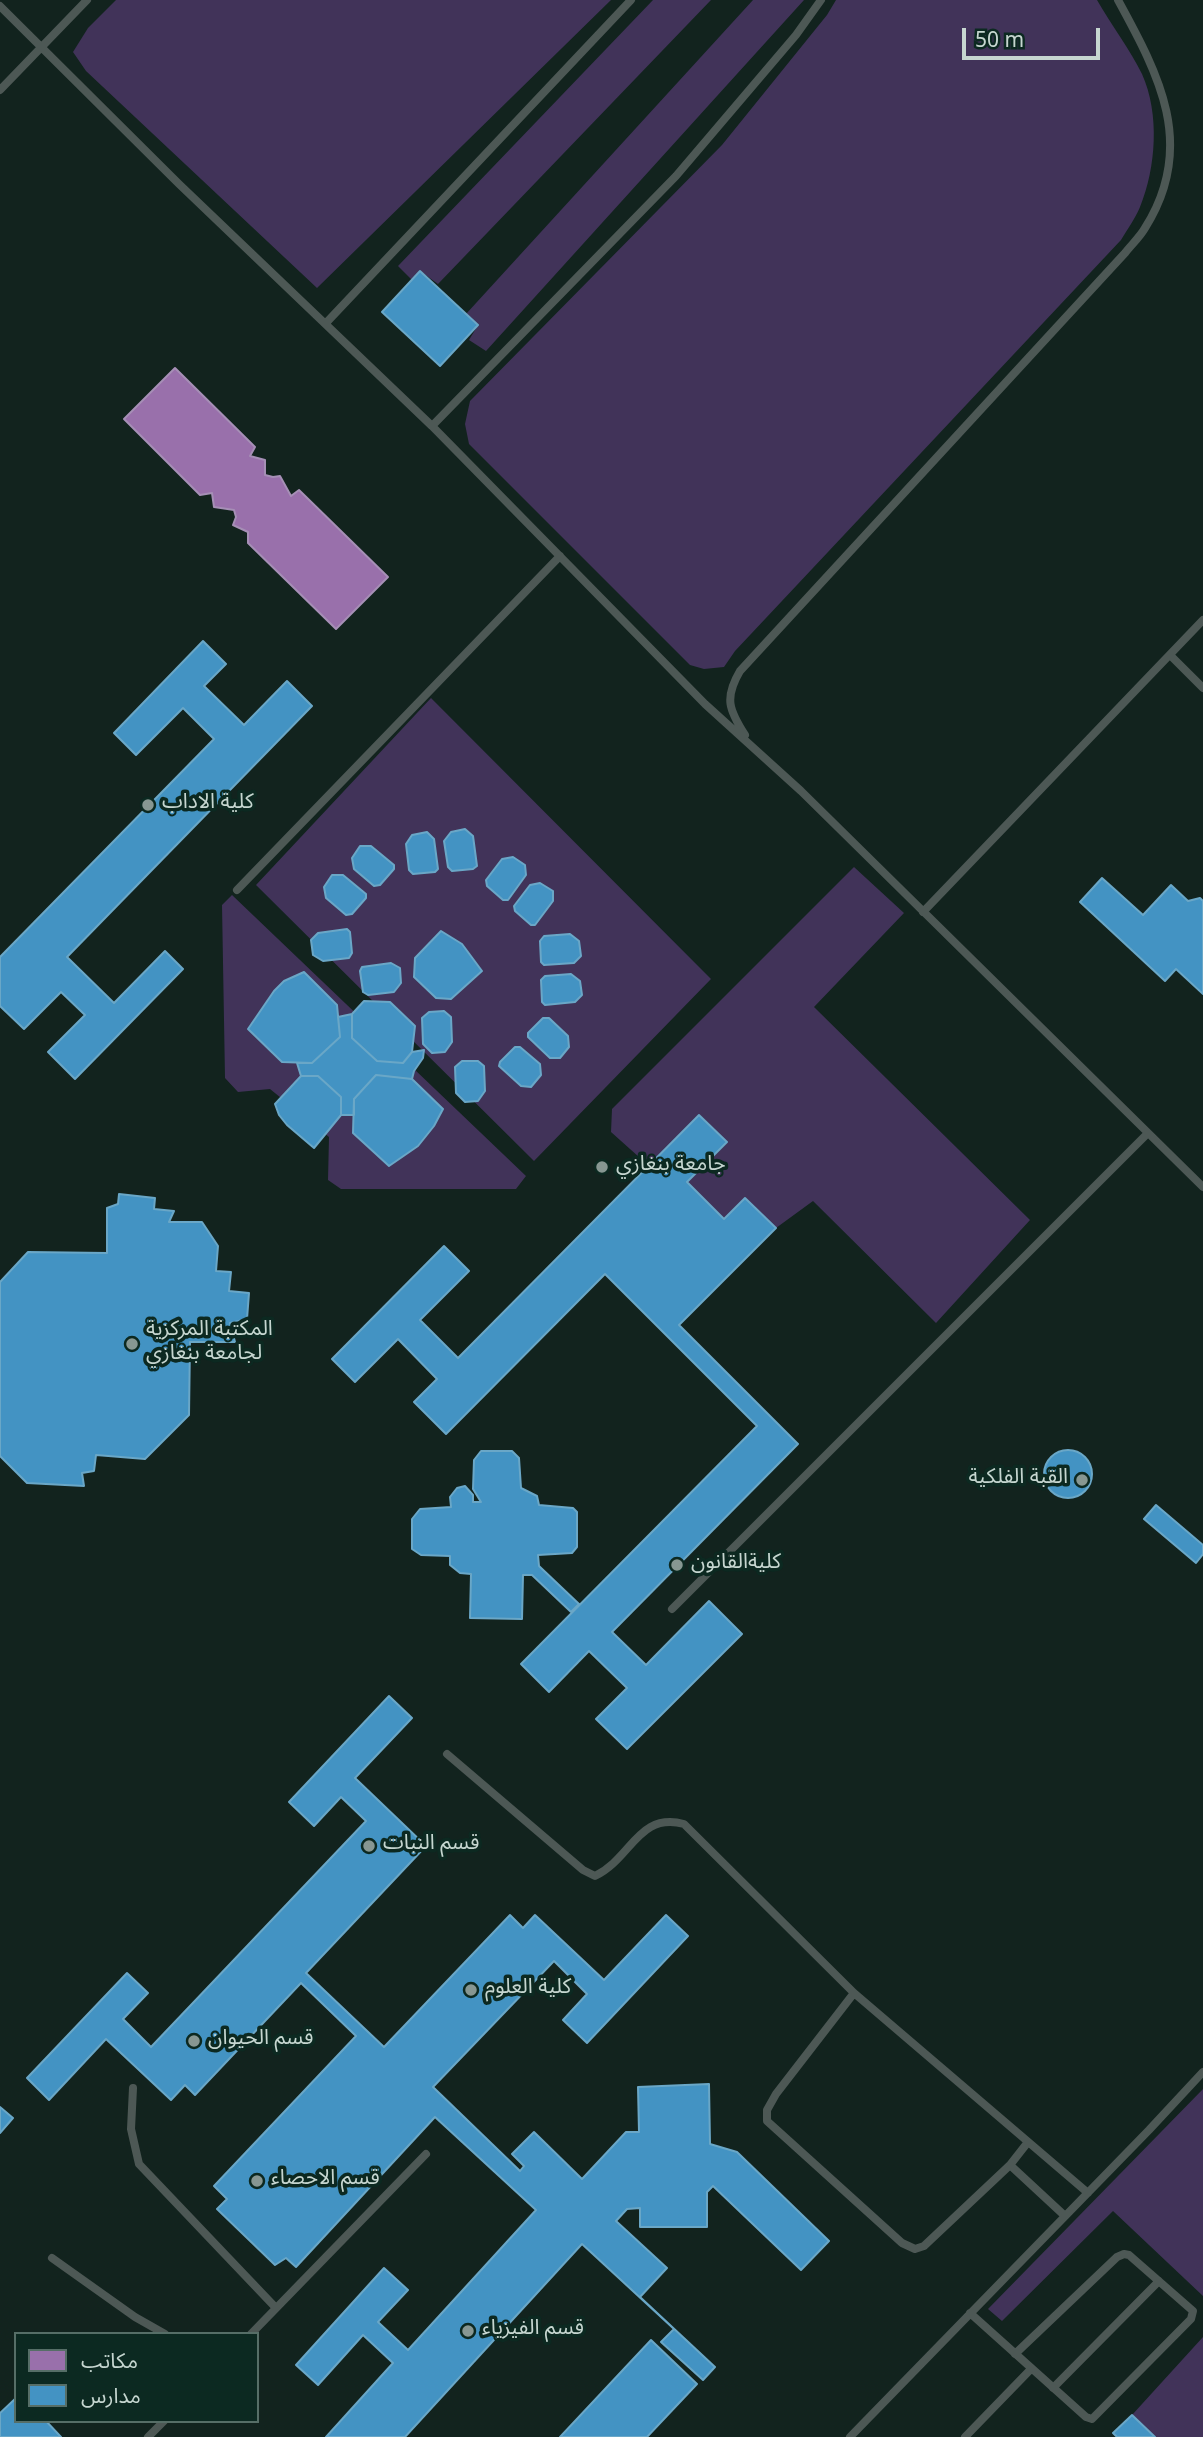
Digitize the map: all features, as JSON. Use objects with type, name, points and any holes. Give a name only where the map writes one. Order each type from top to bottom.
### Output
[{"type":"lane","points":[[0,90],[87,0]]},
{"type":"lane","points":[[326,323],[631,0]]},
{"type":"lane","points":[[432,426],[676,176],[796,35],[821,0]]},
{"type":"lane","points":[[751,744],[734,719],[729,700],[733,683],[740,671],[1125,253],[1145,228],[1165,187],[1170,153],[1168,116],[1161,85],[1118,0]]},
{"type":"lane","points":[[0,6],[179,184],[432,426],[705,704],[751,744],[1203,1187]]},
{"type":"lane","points":[[237,890],[559,556]]},
{"type":"lane","points":[[923,912],[1203,620]]},
{"type":"lane","points":[[1170,655],[1203,688]]},
{"type":"lane","points":[[673,1609],[1148,1133]]},
{"type":"lane","points":[[447,1754],[583,1870],[595,1876],[607,1870],[650,1825],[669,1820],[684,1824],[854,1993],[1088,2193]]},
{"type":"lane","points":[[854,1993],[776,2094],[767,2110],[767,2121],[902,2243],[915,2249],[924,2246],[1010,2165],[1028,2142]]},
{"type":"lane","points":[[850,2437],[1203,2072]]},
{"type":"lane","points":[[133,2088],[131,2129],[139,2164],[276,2308]]},
{"type":"lane","points":[[253,2332],[426,2154]]},
{"type":"lane","points":[[1010,2165],[1065,2216]]},
{"type":"lane","points":[[970,2313],[1031,2369],[1086,2417],[1092,2419],[1193,2315],[1193,2311],[1129,2255],[1124,2254],[1117,2256],[1015,2354]]},
{"type":"lane","points":[[52,2259],[135,2317],[161,2332]]},
{"type":"lane","points":[[1053,2388],[1159,2281]]},
{"type":"lane","points":[[965,2437],[1031,2369]]},
{"type":"lane","points":[[148,2437],[162,2423]]},
{"type":"shaded area","points":[[116,0],[611,0],[317,288],[86,71],[73,52],[88,28]]},
{"type":"shaded area","points":[[653,0],[711,0],[438,284],[420,271],[413,281],[398,266]]},
{"type":"shaded area","points":[[753,0],[804,0],[486,351],[469,340],[478,325],[466,314]]},
{"type":"shaded area","points":[[836,0],[1097,0],[1137,65],[1148,90],[1152,106],[1154,141],[1150,175],[1140,207],[1121,240],[735,651],[724,667],[704,669],[690,665],[469,444],[465,424],[470,401],[722,145],[827,15]]},
{"type":"shaded area","points":[[431,698],[711,979],[534,1161],[256,885]]},
{"type":"shaded area","points":[[854,867],[904,913],[814,1007],[1030,1220],[936,1323],[813,1201],[776,1228],[745,1198],[724,1219],[687,1182],[727,1143],[700,1115],[649,1166],[611,1132],[612,1109]]},
{"type":"shaded area","points":[[232,895],[526,1176],[516,1189],[341,1189],[328,1180],[329,1137],[270,1089],[238,1092],[225,1078],[222,905]]},
{"type":"shaded area","points":[[1203,2089],[1203,2296],[1113,2211],[1002,2321],[988,2309]]},
{"type":"shaded area","points":[[1203,2337],[1203,2437],[1155,2437],[1132,2415]]},
{"type":"building: مكاتب","points":[[175,368],[255,447],[250,456],[265,460],[265,475],[280,476],[291,496],[299,490],[388,577],[336,629],[248,543],[248,532],[233,525],[236,517],[234,510],[214,507],[212,493],[200,495],[124,419]]},
{"type":"building: مدارس","points":[[420,271],[478,325],[440,366],[382,312]]},
{"type":"building: مدارس","points":[[203,641],[226,664],[204,686],[244,725],[287,681],[312,706],[67,957],[114,1003],[165,951],[183,969],[75,1079],[48,1052],[85,1015],[61,992],[24,1029],[0,1006],[0,957],[214,739],[183,708],[136,755],[114,733]]},
{"type":"building: مدارس","points":[[465,829],[473,836],[477,866],[473,869],[452,871],[448,867],[444,841],[451,832]]},
{"type":"building: مدارس","points":[[427,832],[434,839],[438,869],[435,872],[413,874],[409,870],[406,844],[412,835]]},
{"type":"building: مدارس","points":[[360,846],[371,846],[394,865],[394,869],[380,885],[374,886],[354,869],[352,858]]},
{"type":"building: مدارس","points":[[513,857],[525,865],[526,875],[508,900],[503,900],[487,886],[486,880],[502,859]]},
{"type":"building: مدارس","points":[[332,875],[343,875],[366,894],[366,898],[352,914],[346,915],[326,898],[324,887]]},
{"type":"building: مدارس","points":[[1102,878],[1143,915],[1171,885],[1188,901],[1200,898],[1203,901],[1203,994],[1176,969],[1165,981],[1080,902]]},
{"type":"building: مدارس","points":[[540,883],[553,891],[553,901],[535,925],[531,925],[515,911],[514,906],[530,885]]},
{"type":"building: مدارس","points":[[347,929],[350,932],[352,953],[349,958],[323,961],[313,955],[311,940],[318,933]]},
{"type":"building: مدارس","points":[[441,931],[462,944],[482,971],[451,999],[436,998],[414,977],[415,958]]},
{"type":"building: مدارس","points":[[570,934],[579,941],[581,956],[574,963],[544,965],[541,962],[540,941],[544,936]]},
{"type":"building: مدارس","points":[[391,963],[400,968],[401,983],[394,992],[368,995],[363,992],[360,971],[362,967]]},
{"type":"building: مدارس","points":[[304,972],[337,1005],[340,1037],[312,1063],[282,1062],[248,1029],[274,991],[284,981]]},
{"type":"building: مدارس","points":[[571,974],[580,981],[582,995],[575,1002],[545,1005],[542,1002],[541,980],[545,976]]},
{"type":"building: مدارس","points":[[364,1001],[390,1002],[415,1026],[412,1052],[403,1063],[377,1061],[352,1038],[352,1014]]},
{"type":"building: مدارس","points":[[444,1011],[451,1017],[452,1042],[445,1052],[432,1053],[423,1044],[422,1018],[429,1012]]},
{"type":"building: مدارس","points":[[352,1014],[352,1038],[377,1061],[403,1063],[412,1052],[424,1050],[423,1058],[412,1079],[376,1075],[354,1099],[354,1115],[341,1115],[341,1097],[318,1076],[301,1076],[297,1063],[312,1063],[340,1037],[338,1017]]},
{"type":"building: مدارس","points":[[543,1018],[549,1018],[568,1036],[569,1047],[560,1058],[550,1058],[528,1037],[528,1033]]},
{"type":"building: مدارس","points":[[515,1047],[520,1047],[540,1064],[541,1075],[531,1087],[521,1086],[499,1066]]},
{"type":"building: مدارس","points":[[462,1061],[478,1061],[484,1066],[485,1091],[478,1101],[465,1102],[456,1093],[455,1067]]},
{"type":"building: مدارس","points":[[376,1075],[412,1079],[443,1109],[418,1146],[389,1166],[353,1133],[354,1099]]},
{"type":"building: مدارس","points":[[301,1076],[318,1076],[341,1097],[341,1115],[314,1148],[287,1125],[275,1104]]},
{"type":"building: مدارس","points":[[699,1115],[727,1142],[687,1182],[724,1219],[745,1198],[776,1228],[679,1325],[798,1444],[612,1632],[646,1665],[709,1601],[742,1634],[627,1749],[596,1719],[627,1688],[589,1651],[549,1692],[521,1664],[757,1426],[605,1274],[446,1434],[414,1402],[437,1379],[398,1339],[355,1382],[332,1359],[444,1246],[469,1271],[420,1320],[458,1358]]},
{"type":"building: مدارس","points":[[119,1194],[155,1198],[154,1209],[174,1211],[169,1222],[202,1222],[218,1246],[216,1271],[231,1272],[229,1291],[249,1293],[247,1319],[230,1323],[235,1342],[190,1342],[189,1415],[145,1459],[96,1455],[94,1471],[82,1473],[84,1486],[27,1483],[0,1456],[0,1282],[28,1252],[107,1253],[107,1208],[118,1204]]},
{"type":"building: مدارس","points":[[1068,1450],[1085,1457],[1092,1474],[1085,1491],[1068,1498],[1051,1491],[1044,1474],[1051,1457]]},
{"type":"building: مدارس","points":[[481,1451],[512,1451],[519,1458],[521,1488],[537,1496],[539,1505],[573,1508],[577,1512],[577,1547],[572,1553],[538,1555],[539,1566],[579,1604],[571,1612],[532,1575],[523,1575],[522,1619],[470,1618],[471,1574],[460,1573],[450,1565],[450,1556],[421,1555],[412,1549],[412,1519],[420,1509],[451,1507],[450,1497],[457,1488],[465,1486],[473,1495],[473,1502],[481,1502],[473,1489],[474,1460]]},
{"type":"building: مدارس","points":[[1156,1505],[1203,1545],[1203,1554],[1196,1563],[1144,1519]]},
{"type":"building: مدارس","points":[[389,1696],[412,1718],[355,1778],[426,1846],[306,1973],[384,2047],[510,1915],[523,1928],[535,1915],[604,1980],[666,1915],[688,1936],[587,2043],[563,2020],[587,1994],[554,1961],[433,2087],[520,2171],[524,2166],[512,2154],[534,2132],[582,2179],[626,2132],[639,2132],[638,2087],[709,2084],[710,2144],[737,2152],[829,2241],[801,2270],[713,2186],[707,2192],[707,2227],[640,2227],[640,2208],[627,2209],[616,2221],[667,2268],[640,2297],[715,2367],[703,2380],[661,2342],[674,2329],[582,2244],[405,2437],[326,2437],[393,2363],[363,2335],[318,2385],[296,2365],[384,2268],[408,2290],[378,2322],[408,2350],[536,2210],[435,2117],[296,2267],[286,2258],[275,2265],[217,2209],[227,2199],[214,2186],[356,2036],[301,1983],[195,2095],[185,2085],[171,2100],[106,2039],[49,2100],[27,2078],[127,1973],[148,1993],[123,2019],[151,2047],[366,1821],[341,1797],[314,1826],[289,1802]]},
{"type":"building: مدارس","points":[[0,2107],[13,2118],[0,2133]]},
{"type":"building: مدارس","points":[[651,2340],[697,2384],[647,2437],[560,2437]]},
{"type":"building: مدارس","points":[[14,2400],[14,2423],[48,2423],[61,2437],[0,2437],[0,2413]]},
{"type":"building: مدارس","points":[[1132,2415],[1155,2437],[1117,2437],[1113,2433]]},
{"type":"place","name":"كلية الاداب","points":[[148,805]]},
{"type":"place","name":"جامعة بنغازي","points":[[602,1167]]},
{"type":"place","name":"المكتبة المركزية لجامعة بنغازي","points":[[132,1344]]},
{"type":"place","name":"القبة الفلكية","points":[[1082,1480]]},
{"type":"place","name":"كليةالقانون","points":[[677,1565]]},
{"type":"place","name":"قسم النبات","points":[[369,1846]]},
{"type":"place","name":"كلية العلوم","points":[[471,1990]]},
{"type":"place","name":"قسم الحيوان","points":[[194,2041]]},
{"type":"place","name":"قسم الاحصاء","points":[[257,2181]]},
{"type":"place","name":"قسم الفيزياء","points":[[468,2331]]}]
